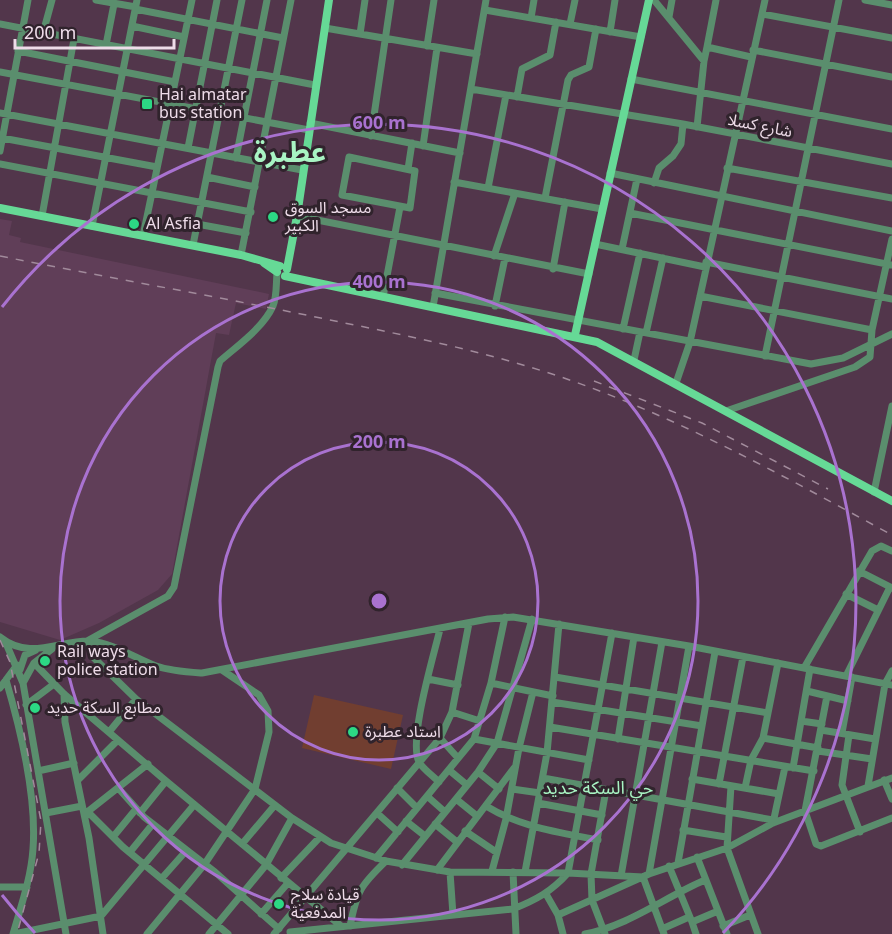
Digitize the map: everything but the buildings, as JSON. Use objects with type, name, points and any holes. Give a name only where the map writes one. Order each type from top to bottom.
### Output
[{"type":"main road","points":[[282,271],[290,250],[297,216],[302,170],[330,0]]},
{"type":"main road","points":[[575,335],[649,0]]},
{"type":"main road","points":[[0,208],[241,255],[261,261],[297,280],[575,335],[597,342],[892,501]]},
{"type":"street","points":[[0,151],[3,114],[14,75],[28,0]]},
{"type":"street","points":[[43,33],[52,0]]},
{"type":"street","points":[[96,0],[136,5],[188,19],[283,38]]},
{"type":"street","points":[[143,236],[192,0]]},
{"type":"street","points":[[189,148],[217,0]]},
{"type":"street","points":[[193,245],[242,0]]},
{"type":"street","points":[[236,158],[267,0]]},
{"type":"street","points":[[241,255],[291,0]]},
{"type":"street","points":[[360,34],[365,0]]},
{"type":"street","points":[[371,135],[391,0]]},
{"type":"street","points":[[427,46],[434,0]]},
{"type":"street","points":[[433,307],[486,0]]},
{"type":"street","points":[[531,18],[534,0]]},
{"type":"street","points":[[570,24],[574,0]]},
{"type":"street","points":[[610,32],[615,0]]},
{"type":"street","points":[[654,0],[704,61]]},
{"type":"street","points":[[669,17],[672,0]]},
{"type":"street","points":[[697,127],[704,61],[716,0]]},
{"type":"street","points":[[676,383],[690,342],[741,100],[765,0]]},
{"type":"street","points":[[765,356],[839,0]]},
{"type":"street","points":[[865,0],[892,5]]},
{"type":"street","points":[[106,45],[114,4]]},
{"type":"street","points":[[92,226],[136,5]]},
{"type":"street","points":[[484,10],[640,37]]},
{"type":"street","points":[[762,14],[892,38]]},
{"type":"street","points":[[517,97],[522,69],[550,55],[556,22]]},
{"type":"street","points":[[0,24],[315,85]]},
{"type":"street","points":[[132,26],[184,37]]},
{"type":"street","points":[[325,28],[477,54]]},
{"type":"street","points":[[545,198],[569,77],[590,65],[596,29]]},
{"type":"street","points":[[42,216],[74,39]]},
{"type":"street","points":[[707,47],[892,77]]},
{"type":"street","points":[[423,146],[437,48]]},
{"type":"street","points":[[18,51],[175,82]]},
{"type":"street","points":[[0,72],[195,110],[371,135],[460,153]]},
{"type":"street","points":[[631,79],[892,129]]},
{"type":"street","name":"شارع كسلا","points":[[471,89],[683,124],[892,164]]},
{"type":"street","points":[[488,188],[506,95]]},
{"type":"street","points":[[3,114],[302,170]]},
{"type":"street","points":[[654,183],[659,168],[674,156],[681,144],[683,124]]},
{"type":"street","points":[[2,138],[157,167]]},
{"type":"street","points":[[408,168],[412,143]]},
{"type":"street","points":[[350,157],[408,168],[416,172],[411,206],[409,209],[400,207],[342,195],[347,160],[350,157]]},
{"type":"street","points":[[0,164],[100,185],[251,212]]},
{"type":"street","points":[[727,168],[892,198]]},
{"type":"street","points":[[610,173],[795,213],[892,231]]},
{"type":"street","points":[[207,177],[255,187]]},
{"type":"street","points":[[622,249],[637,180]]},
{"type":"street","points":[[454,182],[602,209]]},
{"type":"street","points":[[494,256],[515,193]]},
{"type":"street","points":[[553,269],[565,202]]},
{"type":"street","points":[[383,297],[400,207]]},
{"type":"street","points":[[630,213],[889,265]]},
{"type":"street","points":[[297,216],[553,269],[590,274]]},
{"type":"street","points":[[197,224],[246,233]]},
{"type":"street","points":[[726,411],[855,368],[870,357],[873,345],[872,330],[879,296],[889,265],[892,239]]},
{"type":"street","points":[[595,244],[892,298]]},
{"type":"street","points":[[623,329],[640,253]]},
{"type":"street","points":[[495,306],[505,258]]},
{"type":"street","points":[[634,360],[663,258]]},
{"type":"street","points":[[3,639],[38,649],[52,649],[87,641],[168,596],[174,587],[220,361],[250,335],[270,311],[282,271]]},
{"type":"street","points":[[435,293],[578,322],[814,364],[843,358],[892,334]]},
{"type":"street","points":[[700,296],[872,330]]},
{"type":"street","points":[[874,492],[892,406]]},
{"type":"street","points":[[773,821],[779,794],[797,745],[807,691],[807,669],[859,571],[877,546],[892,551]]},
{"type":"street","points":[[859,571],[891,588],[878,610],[849,677],[845,755],[841,779],[861,832]]},
{"type":"street","points":[[846,594],[878,610]]},
{"type":"street","points":[[87,641],[111,646],[158,667],[202,673],[505,617],[532,619],[688,646],[888,685]]},
{"type":"street","points":[[376,858],[474,739],[505,617]]},
{"type":"street","points":[[402,865],[478,772],[497,743],[532,619]]},
{"type":"street","points":[[119,789],[152,825],[241,896],[277,932],[440,738],[452,712],[469,623]]},
{"type":"street","points":[[525,872],[547,753],[559,624]]},
{"type":"street","points":[[439,782],[419,763],[417,735],[440,629]]},
{"type":"street","points":[[289,919],[291,933],[345,928],[513,909],[546,894],[568,873],[612,633]]},
{"type":"street","points":[[618,739],[634,637]]},
{"type":"street","points":[[3,639],[18,669],[22,683],[66,934]]},
{"type":"street","points":[[87,641],[93,657],[136,699],[292,818],[320,837],[347,849],[402,865],[450,872],[646,875]]},
{"type":"street","points":[[621,876],[662,642]]},
{"type":"street","points":[[688,646],[646,875],[653,906],[663,931],[718,911]]},
{"type":"street","points":[[0,687],[18,669],[25,655],[38,649]]},
{"type":"street","points":[[22,683],[34,663],[52,649]]},
{"type":"street","points":[[678,863],[716,652]]},
{"type":"street","points":[[719,784],[742,657]]},
{"type":"street","points":[[34,663],[64,694],[194,805],[306,899],[345,928]]},
{"type":"street","points":[[745,788],[752,760],[763,738],[778,663]]},
{"type":"street","points":[[147,934],[204,865],[255,789],[269,732],[268,711],[259,695],[222,670]]},
{"type":"street","points":[[868,786],[875,739],[892,671]]},
{"type":"street","points":[[555,677],[768,713]]},
{"type":"street","points":[[428,679],[458,685]]},
{"type":"street","points":[[6,680],[16,717],[32,806],[33,849],[17,934],[101,916],[169,838],[194,805]]},
{"type":"street","points":[[490,683],[622,714],[702,726]]},
{"type":"street","points":[[26,705],[54,684]]},
{"type":"street","points":[[807,691],[848,701]]},
{"type":"street","points":[[492,871],[506,819],[519,748],[533,692]]},
{"type":"street","points":[[64,694],[65,722],[85,811],[103,934]]},
{"type":"street","points":[[827,696],[805,811],[819,846],[861,832],[892,818]]},
{"type":"street","points":[[110,732],[136,699]]},
{"type":"street","points":[[452,712],[480,721]]},
{"type":"street","points":[[801,721],[846,734],[875,739]]},
{"type":"street","points":[[550,727],[814,771]]},
{"type":"street","points":[[440,738],[458,758]]},
{"type":"street","points":[[763,738],[872,759]]},
{"type":"street","points":[[474,739],[589,760]]},
{"type":"street","points":[[78,780],[118,740]]},
{"type":"street","points":[[38,771],[74,763]]},
{"type":"street","points":[[46,813],[85,811],[119,789],[148,764]]},
{"type":"street","points":[[437,870],[516,766]]},
{"type":"street","points":[[449,770],[467,785]]},
{"type":"street","points":[[478,772],[499,789]]},
{"type":"street","points":[[543,778],[773,821]]},
{"type":"street","points":[[692,779],[779,794]]},
{"type":"street","points":[[558,915],[646,875],[727,848],[773,821],[888,779],[892,799]]},
{"type":"street","points":[[113,837],[166,781]]},
{"type":"street","points":[[731,786],[727,848],[758,934]]},
{"type":"street","points":[[397,788],[417,808]]},
{"type":"street","points":[[512,789],[540,793]]},
{"type":"street","points":[[605,932],[592,900],[591,874],[606,790]]},
{"type":"street","points":[[427,796],[445,812]]},
{"type":"street","points":[[456,799],[477,816]]},
{"type":"street","points":[[538,803],[602,815]]},
{"type":"street","points":[[242,844],[275,805]]},
{"type":"street","points":[[486,806],[506,819],[598,840]]},
{"type":"street","points":[[85,811],[228,934]]},
{"type":"street","points":[[377,813],[398,832]]},
{"type":"street","points":[[209,934],[266,865],[292,818]]},
{"type":"street","points":[[406,821],[425,836]]},
{"type":"street","points":[[435,824],[457,842]]},
{"type":"street","points":[[130,852],[152,825]]},
{"type":"street","points":[[683,830],[726,837]]},
{"type":"street","points":[[465,831],[496,852]]},
{"type":"street","points":[[281,878],[320,837]]},
{"type":"street","points":[[162,878],[186,851]]},
{"type":"street","points":[[696,857],[727,934]]},
{"type":"street","points":[[345,928],[363,883],[386,861]]},
{"type":"street","points":[[669,866],[696,934]]},
{"type":"street","points":[[450,872],[453,915]]},
{"type":"street","points":[[513,872],[516,934]]},
{"type":"street","points":[[585,934],[605,932],[678,891],[705,880]]},
{"type":"street","points":[[261,914],[288,883]]},
{"type":"street","points":[[0,887],[27,886]]},
{"type":"street","points":[[546,894],[558,915],[563,934]]},
{"type":"street","points":[[723,926],[750,915]]},
{"type":"shaded area","points":[[0,219],[12,221],[9,235],[21,238],[20,242],[269,294],[266,309],[236,303],[229,335],[216,333],[172,574],[158,590],[99,623],[60,640],[0,622]]},
{"type":"shaded area","points":[[314,695],[403,715],[391,769],[302,748]]},
{"type":"railway","points":[[0,256],[389,332],[477,352],[564,378],[691,430],[772,470],[892,535]]},
{"type":"railway","points":[[594,381],[702,423],[828,489]]},
{"type":"railway","points":[[0,640],[10,662],[41,821],[39,853],[17,934]]},
{"type":"place","name":"Hai almatar bus station","points":[[147,104]]},
{"type":"place","name":"مسجد السوق الكبير","points":[[273,217]]},
{"type":"place","name":"Al Asfia","points":[[134,224]]},
{"type":"place","name":"Rail ways police station","points":[[45,661]]},
{"type":"place","name":"مطابع السكة حديد","points":[[35,708]]},
{"type":"place","name":"استاد عطبرة","points":[[353,732]]},
{"type":"place","name":"قيادة سلاح المدفعية","points":[[279,904]]},
{"type":"district","name":"عطبرة","points":[[290,153]]},
{"type":"district","name":"حي السكة حديد","points":[[598,788]]}]
